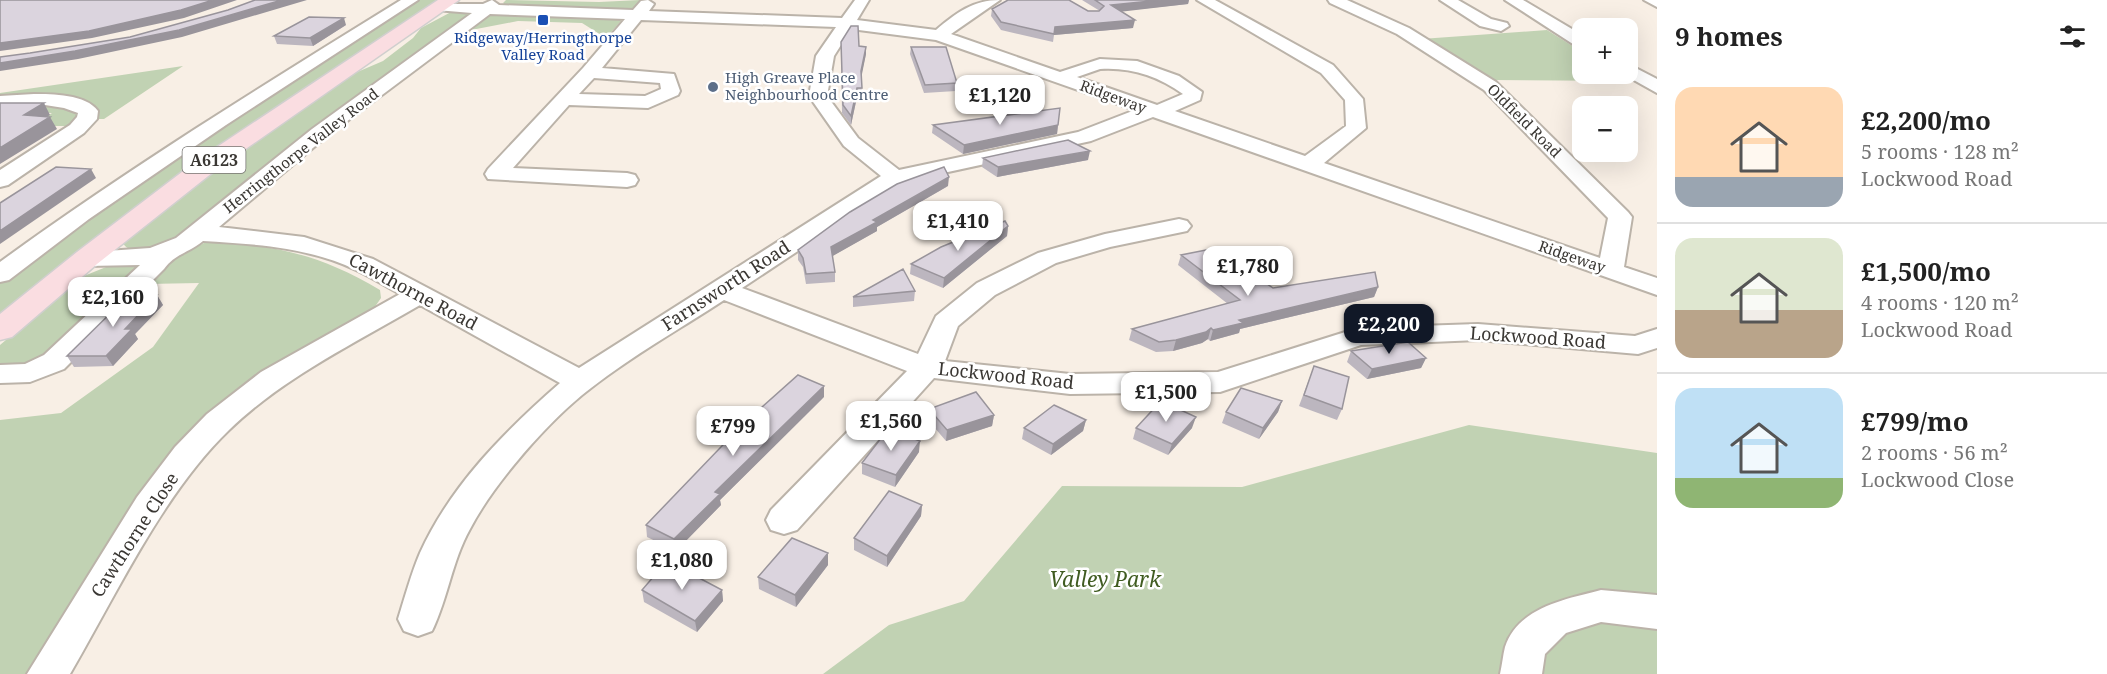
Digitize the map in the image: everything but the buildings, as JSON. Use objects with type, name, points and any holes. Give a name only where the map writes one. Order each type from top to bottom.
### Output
[{"type":"main road","name":"Herringthorpe Valley Road","points":[[0,330],[87,258],[208,164],[446,3]]},
{"type":"street","points":[[0,274],[81,214],[210,126],[411,0]]},
{"type":"street","points":[[917,16],[946,29],[993,0]]},
{"type":"street","points":[[1204,0],[1327,69],[1354,99],[1356,128],[1307,165]]},
{"type":"street","name":"Oldfield Road","points":[[1335,0],[1403,32],[1490,86],[1620,217],[1610,271]]},
{"type":"street","points":[[1447,0],[1486,23],[1501,26]]},
{"type":"street","points":[[1512,0],[1572,36]]},
{"type":"street","points":[[1652,0],[1657,3]]},
{"type":"street","name":"Ridgeway","points":[[446,3],[643,7],[946,29],[1060,78],[1657,287]]},
{"type":"street","name":"Herringthorpe Valley Road","points":[[87,258],[140,257],[172,251],[199,233],[319,133],[493,4]]},
{"type":"street","points":[[864,4],[845,23],[825,56],[818,96],[851,142],[895,177]]},
{"type":"street","points":[[627,180],[496,174],[643,7]]},
{"type":"street","name":"Farnsworth Road","points":[[418,619],[445,541],[468,502],[535,422],[580,381],[895,177],[1084,137],[1193,96],[1193,92],[1180,83],[1158,72],[1116,63],[1098,64],[1060,78]]},
{"type":"street","points":[[564,99],[648,102],[671,91],[668,78],[588,72]]},
{"type":"street","points":[[1638,75],[1657,87]]},
{"type":"street","points":[[0,102],[60,101],[78,105],[87,111],[87,119],[78,129],[0,180]]},
{"type":"street","points":[[784,520],[927,368],[946,322],[986,289],[1047,258],[1106,241],[1179,226]]},
{"type":"street","name":"Cawthorne Road","points":[[199,233],[271,238],[336,252],[364,264],[580,381]]},
{"type":"street","points":[[0,374],[30,373],[54,362],[155,264],[160,254]]},
{"type":"street","name":"Lockwood Road","points":[[721,289],[927,368],[1070,384],[1220,382],[1358,337],[1478,332],[1638,345],[1657,338]]},
{"type":"street","name":"Cawthorne Close","points":[[48,674],[149,506],[187,455],[218,422],[272,379],[420,294]]},
{"type":"street","points":[[1521,674],[1526,646],[1553,620],[1601,606],[1657,612]]},
{"type":"green space","points":[[417,0],[441,0],[0,316],[0,283],[176,156]]},
{"type":"green space","points":[[506,0],[599,2],[640,0],[633,8],[617,11],[507,6],[503,3]]},
{"type":"green space","points":[[453,11],[474,13],[172,244],[138,251],[126,247],[122,242],[221,166],[355,73],[383,61],[413,38],[421,28]]},
{"type":"green space","points":[[541,14],[618,18],[621,21],[606,38],[582,23],[518,21],[466,31],[489,15]]},
{"type":"green space","points":[[1547,30],[1572,46],[1572,81],[1492,80],[1463,61],[1421,39]]},
{"type":"green space","points":[[183,66],[104,119],[96,119],[99,112],[95,106],[81,101],[0,99],[0,93]]},
{"type":"green space","points":[[47,104],[77,112],[78,117],[72,126],[32,126],[52,113],[0,112]]},
{"type":"green space","points":[[208,241],[277,249],[317,260],[380,290],[381,298],[372,311],[139,499],[26,674],[0,674],[0,420],[61,413],[153,347],[199,283],[147,284],[176,257]]},
{"type":"green space","points":[[111,265],[136,265],[139,271],[43,363],[0,368],[0,345],[79,278]]},
{"type":"green space","name":"Valley Park","points":[[1469,425],[1657,453],[1657,674],[823,674],[889,625],[964,601],[1062,486],[1242,487]]},
{"type":"place","name":"Ridgeway/Herringthorpe Valley Road","points":[[543,20]]},
{"type":"place","name":"High Greave Place Neighbourhood Centre","points":[[713,87]]}]
